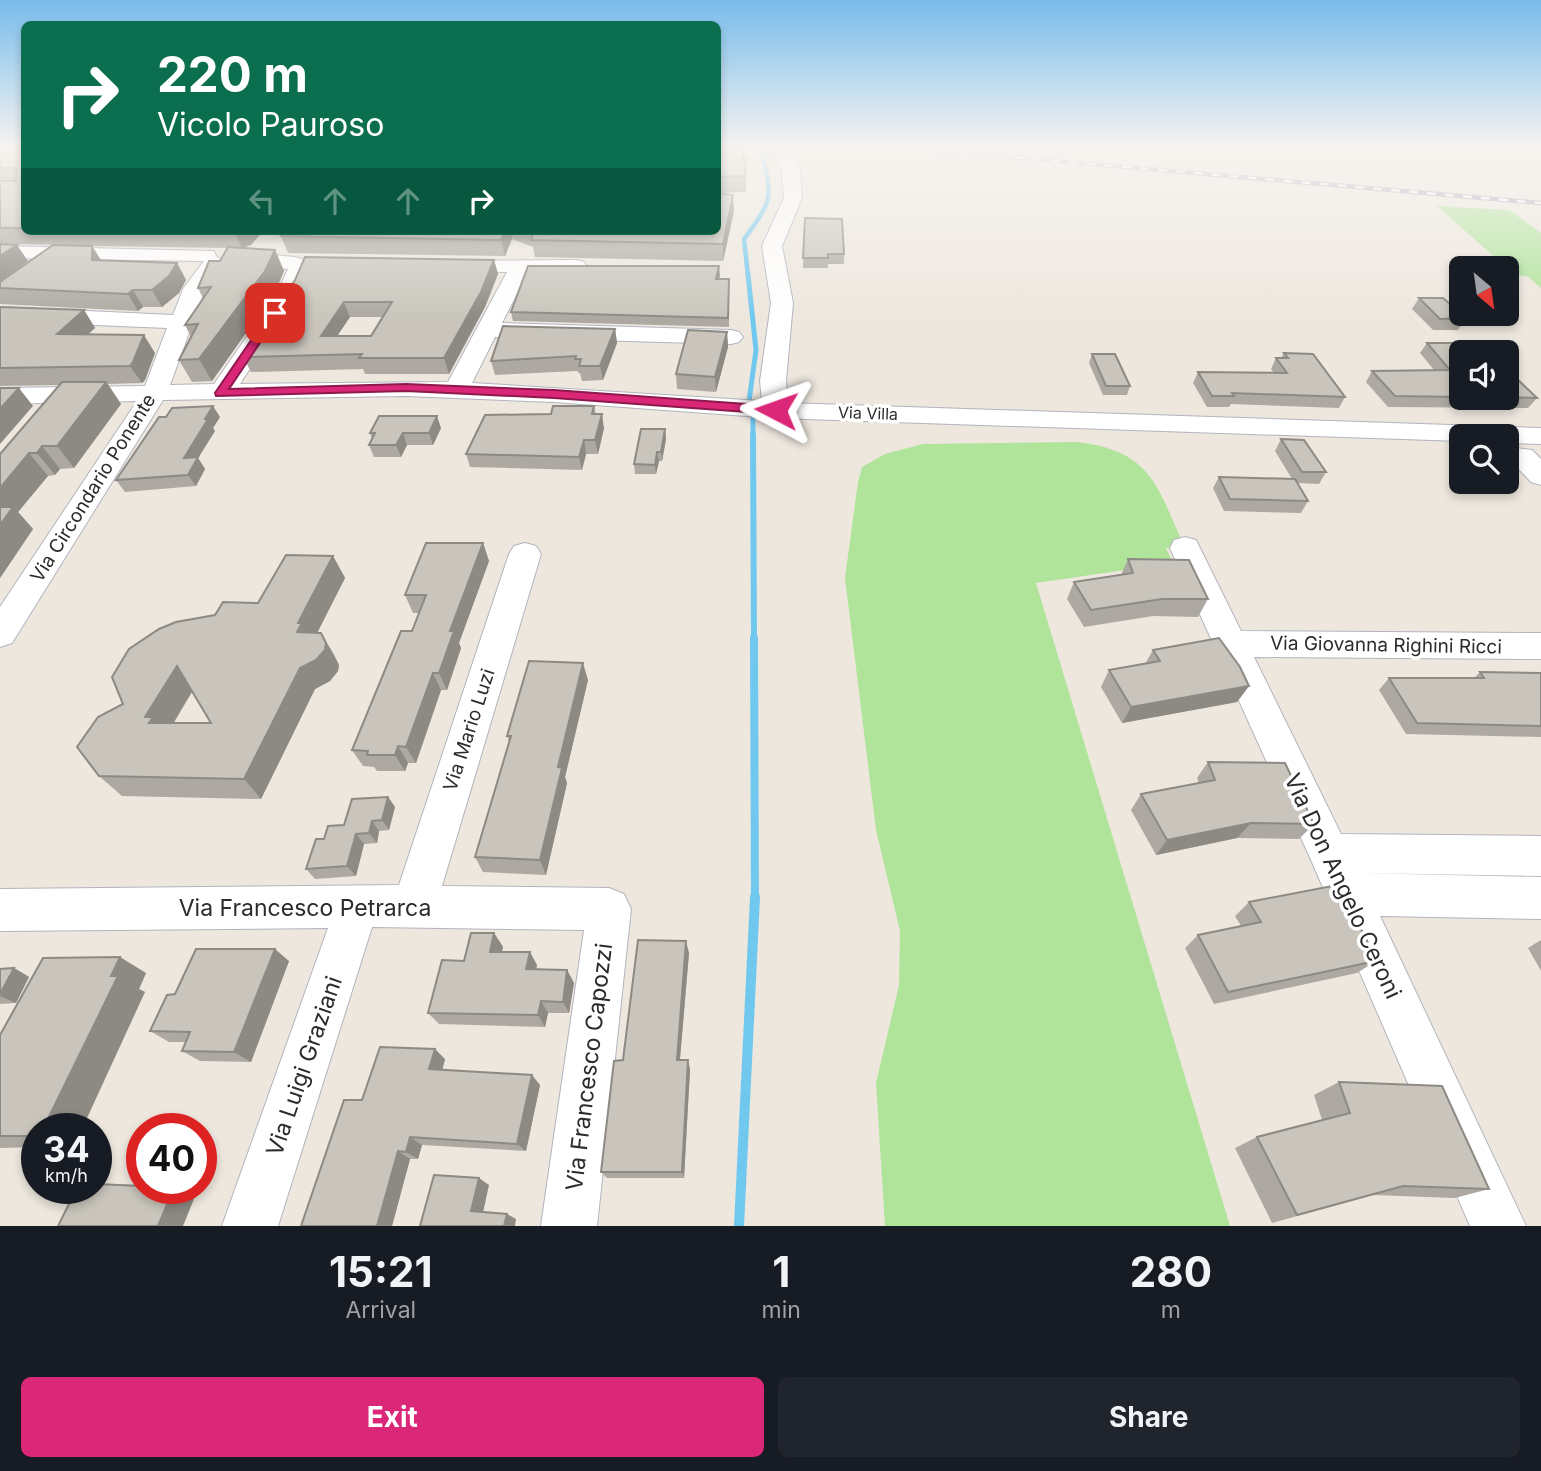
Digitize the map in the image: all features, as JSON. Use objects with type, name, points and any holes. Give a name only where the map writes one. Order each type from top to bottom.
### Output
[{"type":"street","points":[[776,410],[773,381],[782,303],[772,246],[790,205]]},
{"type":"street","points":[[218,258],[270,249],[282,240]]},
{"type":"street","points":[[0,252],[322,263]]},
{"type":"street","points":[[29,274],[58,253]]},
{"type":"street","name":"Via Circondario Ponente","points":[[0,634],[154,394],[194,289],[218,258]]},
{"type":"street","points":[[221,393],[288,293],[299,268],[295,263]]},
{"type":"street","points":[[428,265],[599,267]]},
{"type":"street","points":[[456,390],[521,266]]},
{"type":"street","points":[[0,314],[182,322]]},
{"type":"street","points":[[487,330],[731,337]]},
{"type":"street","name":"Via Villa","points":[[0,396],[406,388],[776,410],[1541,436]]},
{"type":"street","points":[[44,422],[67,396]]},
{"type":"street","points":[[1307,428],[1321,449],[1449,454]]},
{"type":"street","points":[[1519,456],[1541,476]]},
{"type":"street","name":"Via Don Angelo Ceroni","points":[[1185,548],[1348,894],[1498,1226]]},
{"type":"street","name":"Via Mario Luzi","points":[[413,908],[525,554]]},
{"type":"street","name":"Via Giovanna Righini Ricci","points":[[1230,644],[1541,646]]},
{"type":"street","points":[[1329,853],[1541,856]]},
{"type":"street","points":[[1348,894],[1541,898]]},
{"type":"street","name":"Via Francesco Petrarca","points":[[0,910],[357,906],[610,909]]},
{"type":"street","name":"Via Luigi Graziani","points":[[250,1226],[357,906]]},
{"type":"street","name":"Via Francesco Capozzi","points":[[569,1226],[610,909]]},
{"type":"green space","points":[[1437,206],[1509,210],[1541,233],[1541,288],[1527,276],[1519,275],[1519,256],[1494,256]]},
{"type":"green space","points":[[1077,442],[1122,454],[1137,463],[1159,490],[1185,548],[1166,548],[1173,563],[1036,583],[1230,1226],[885,1226],[876,1083],[899,985],[900,931],[876,830],[845,578],[858,482],[862,467],[885,454],[923,444]]},
{"type":"building","points":[[0,205],[21,205],[21,228],[0,228]]},
{"type":"building","points":[[721,205],[731,205],[723,244],[531,240],[533,235],[721,235]]},
{"type":"building","points":[[805,218],[842,219],[844,254],[828,254],[828,258],[803,258]]},
{"type":"building","points":[[282,235],[503,235],[501,240]]},
{"type":"building","points":[[0,244],[17,245],[0,256]]},
{"type":"building","points":[[53,245],[92,246],[92,260],[177,263],[169,276],[152,290],[133,290],[128,294],[0,288],[0,282]]},
{"type":"building","points":[[228,247],[275,250],[265,271],[199,359],[179,360],[198,324],[185,325],[211,287],[198,288],[209,261],[220,261]]},
{"type":"building","points":[[305,257],[494,260],[481,292],[444,358],[359,358],[362,354],[243,357],[295,280]],"holes":[[[344,302],[392,302],[371,336],[321,336]]]},
{"type":"building","points":[[528,266],[719,266],[716,279],[729,279],[728,318],[511,312]]},
{"type":"building","points":[[1419,298],[1443,298],[1449,303],[1449,319],[1440,319]]},
{"type":"building","points":[[0,307],[84,310],[57,334],[144,335],[130,366],[0,368]]},
{"type":"building","points":[[503,326],[615,329],[600,366],[579,366],[581,359],[575,359],[576,356],[491,361]]},
{"type":"building","points":[[688,330],[727,332],[715,377],[676,374]]},
{"type":"building","points":[[1427,343],[1449,343],[1449,369]]},
{"type":"building","points":[[1284,353],[1313,354],[1345,397],[1232,393],[1234,396],[1212,396],[1198,372],[1287,373],[1276,358],[1288,358]]},
{"type":"building","points":[[1092,354],[1115,354],[1130,386],[1106,386]]},
{"type":"building","points":[[1449,370],[1449,397],[1395,396],[1372,371]]},
{"type":"building","points":[[1519,381],[1537,398],[1519,397]]},
{"type":"building","points":[[62,382],[106,382],[57,446],[42,446],[37,453],[29,453],[0,488],[0,454]]},
{"type":"building","points":[[0,388],[19,388],[0,409]]},
{"type":"building","points":[[213,406],[184,458],[198,457],[188,475],[116,480],[159,417],[166,417],[172,408]]},
{"type":"building","points":[[553,406],[594,406],[592,414],[602,414],[595,440],[584,440],[579,457],[466,454],[485,415],[551,414]]},
{"type":"building","points":[[379,416],[437,416],[429,433],[403,433],[396,445],[369,445],[375,433],[370,433]]},
{"type":"building","points":[[641,429],[665,429],[661,452],[657,452],[655,465],[634,464]]},
{"type":"building","points":[[1281,439],[1304,440],[1326,472],[1302,472]]},
{"type":"building","points":[[1219,477],[1295,479],[1308,501],[1230,499]]},
{"type":"building","points":[[0,507],[13,507],[0,525]]},
{"type":"building","points":[[426,543],[483,543],[450,631],[454,631],[439,673],[433,673],[406,747],[398,746],[395,755],[367,755],[368,751],[352,750],[401,631],[412,631],[426,595],[405,595]]},
{"type":"building","points":[[286,555],[333,556],[298,623],[302,623],[297,632],[321,633],[326,643],[325,650],[316,660],[300,668],[244,779],[99,776],[77,747],[98,717],[123,704],[112,677],[129,649],[159,629],[176,622],[215,615],[223,602],[258,603]],"holes":[[[177,666],[211,723],[149,723],[153,717],[145,717]]]},
{"type":"building","points":[[1128,559],[1189,560],[1208,599],[1162,599],[1091,610],[1074,582],[1133,573]]},
{"type":"building","points":[[1219,638],[1240,667],[1249,686],[1131,707],[1109,670],[1160,661],[1153,650]]},
{"type":"building","points":[[529,661],[583,663],[558,767],[562,768],[540,860],[475,857],[511,736],[507,736]]},
{"type":"building","points":[[1480,672],[1541,673],[1541,726],[1417,723],[1389,678],[1484,678]]},
{"type":"building","points":[[1208,762],[1285,763],[1314,824],[1251,823],[1167,840],[1141,794],[1215,780]]},
{"type":"building","points":[[388,797],[382,820],[372,821],[369,833],[356,834],[347,866],[306,869],[316,839],[324,839],[328,826],[344,825],[352,799]]},
{"type":"building","points":[[1332,886],[1364,934],[1376,961],[1228,992],[1198,935],[1261,922],[1249,902]]},
{"type":"building","points":[[471,933],[494,933],[490,952],[530,952],[526,969],[567,970],[563,1002],[541,1001],[538,1015],[428,1013],[442,960],[464,961]]},
{"type":"building","points":[[638,940],[686,941],[677,1060],[688,1060],[682,1172],[601,1172],[614,1061],[623,1060]]},
{"type":"building","points":[[196,949],[275,949],[234,1052],[182,1051],[190,1032],[150,1031],[167,995],[175,994]]},
{"type":"building","points":[[120,957],[111,976],[118,976],[51,1113],[21,1113],[21,1136],[0,1136],[0,1035],[43,958]]},
{"type":"building","points":[[14,968],[0,994],[0,969]]},
{"type":"building","points":[[380,1047],[435,1049],[429,1069],[532,1075],[517,1144],[410,1137],[406,1152],[398,1151],[377,1226],[301,1226],[344,1100],[362,1100]]},
{"type":"building","points":[[1339,1082],[1442,1086],[1489,1189],[1403,1186],[1297,1215],[1257,1137],[1350,1113]]},
{"type":"building","points":[[434,1175],[479,1178],[471,1211],[507,1214],[504,1226],[420,1226]]},
{"type":"building","points":[[112,1185],[126,1185],[126,1204],[167,1204],[158,1226],[58,1226],[69,1204],[112,1204]]},
{"type":"waterway","points":[[748,276],[744,239],[766,205]]},
{"type":"waterway","points":[[748,274],[756,350],[749,401]]},
{"type":"waterway","points":[[753,416],[753,435]]},
{"type":"waterway","points":[[753,435],[754,640]]},
{"type":"waterway","points":[[754,638],[755,897]]},
{"type":"waterway","points":[[739,1226],[755,897]]},
{"type":"route","points":[[275,313],[221,393],[406,388],[554,394],[776,410]]}]
